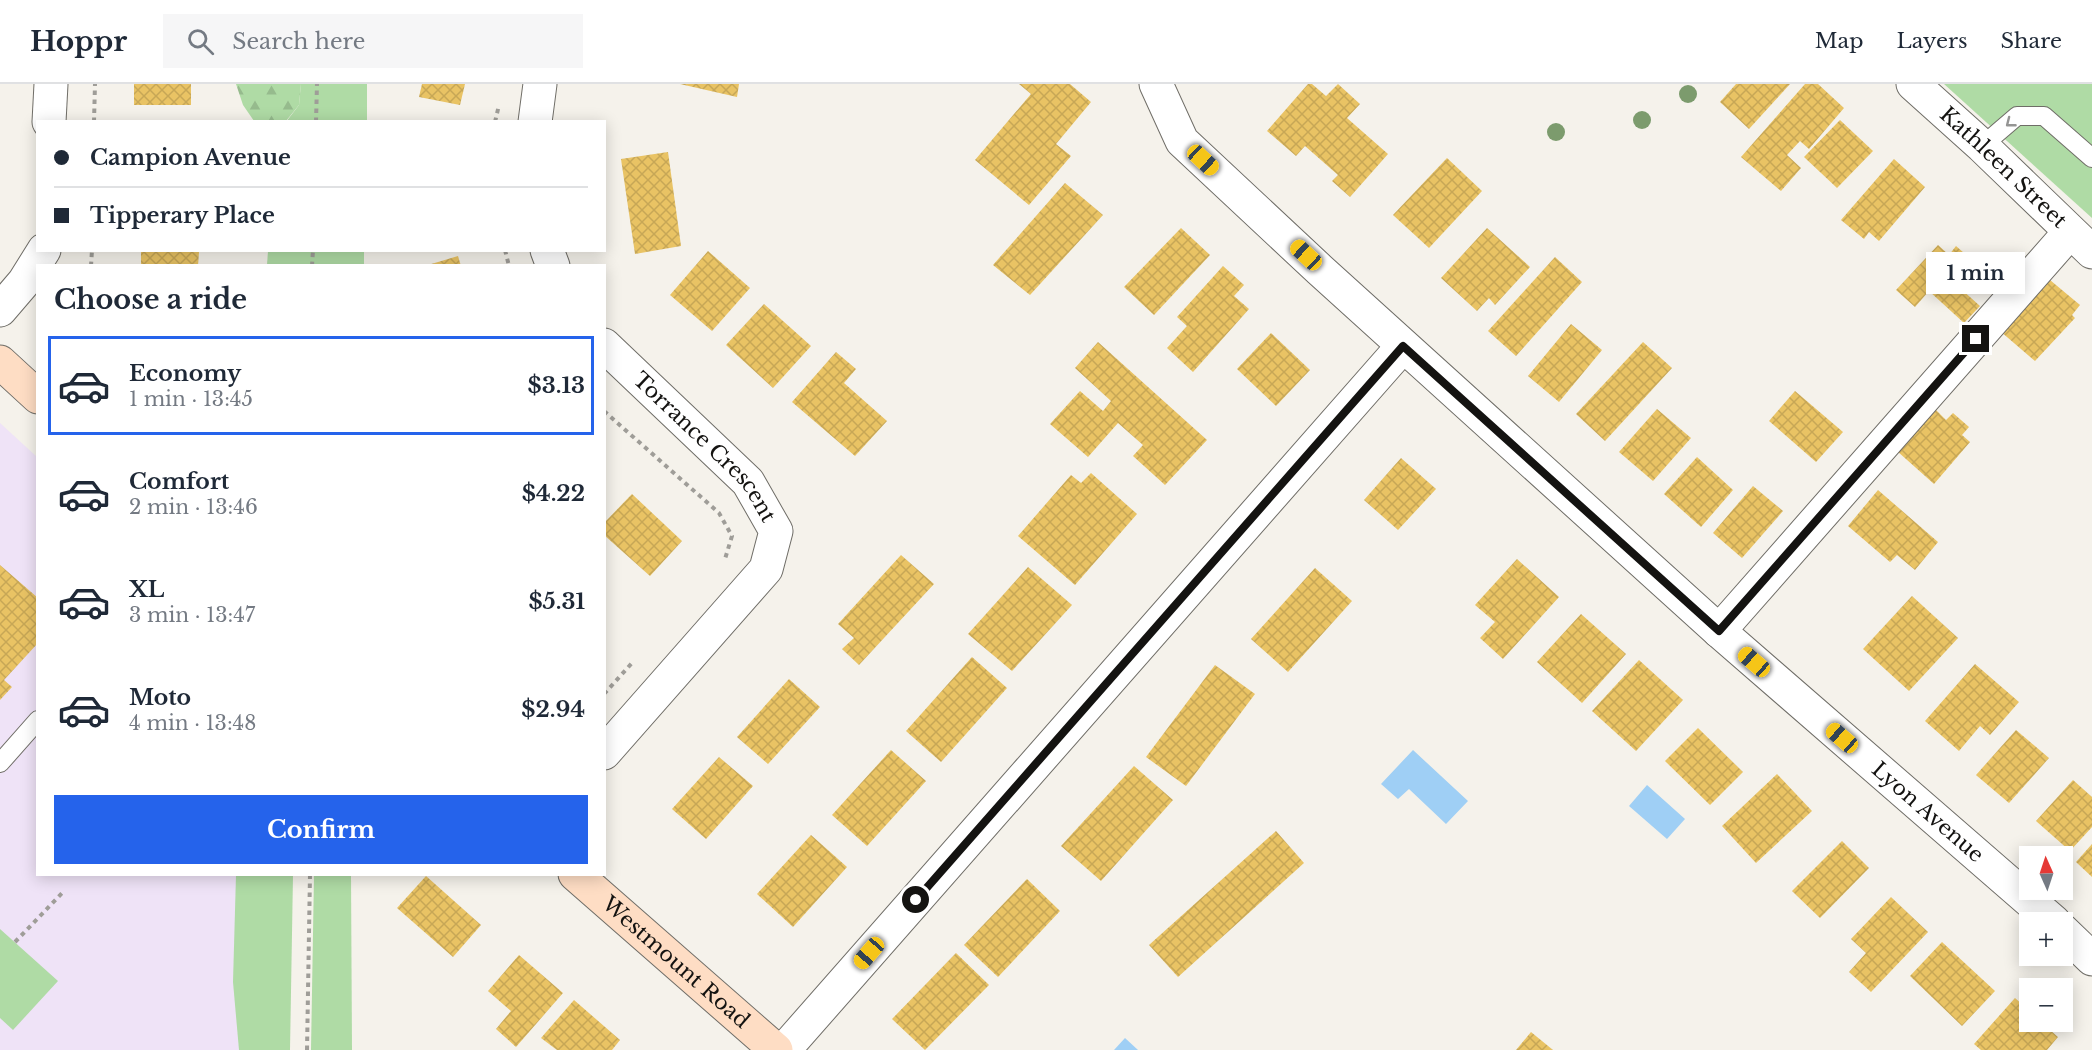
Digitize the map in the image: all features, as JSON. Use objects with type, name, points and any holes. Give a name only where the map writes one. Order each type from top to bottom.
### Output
[{"type":"street","points":[[50,120],[51,84]]},
{"type":"street","points":[[535,120],[540,84]]},
{"type":"street","name":"Lyon Avenue","points":[[1156,84],[1182,141],[1403,346],[1719,631],[2042,912]]},
{"type":"street","name":"Kathleen Street","points":[[1913,84],[1982,146],[2081,242]]},
{"type":"street","points":[[1719,631],[2081,242]]},
{"type":"street","points":[[0,310],[24,282],[43,252]]},
{"type":"street","points":[[784,1050],[1403,346]]},
{"type":"street","name":"Torrance Crescent","points":[[606,347],[748,482],[776,531],[766,569],[606,751]]},
{"type":"street","points":[[0,362],[36,395]]},
{"type":"street","name":"Westmount Road","points":[[577,876],[776,1050]]},
{"type":"street","points":[[2073,941],[2092,959]]},
{"type":"lane","points":[[1982,146],[2017,116],[2044,116],[2092,158]]},
{"type":"lane","points":[[0,763],[36,722]]},
{"type":"path","points":[[94,120],[95,84]]},
{"type":"path","points":[[316,84],[316,120]]},
{"type":"path","points":[[606,413],[719,513],[732,536],[725,560]]},
{"type":"path","points":[[606,692],[635,661]]},
{"type":"path","points":[[307,1050],[310,876]]},
{"type":"path","points":[[15,942],[63,892]]},
{"type":"shaded area","points":[[0,423],[36,456],[36,876],[253,876],[249,1050],[0,1050]]},
{"type":"green space","points":[[236,84],[301,84],[299,105],[287,120],[253,120],[243,105]]},
{"type":"green space","points":[[301,84],[367,84],[367,120],[288,120],[299,105]]},
{"type":"green space","points":[[1944,84],[2092,84],[2092,218]]},
{"type":"green space","points":[[268,252],[364,252],[364,264],[267,264]]},
{"type":"green space","points":[[236,876],[293,876],[290,1050],[239,1050],[233,982]]},
{"type":"green space","points":[[314,876],[351,876],[352,1050],[311,1050]]},
{"type":"green space","points":[[0,929],[58,981],[13,1030],[0,1018]]},
{"type":"water","points":[[1413,750],[1468,801],[1446,824],[1409,789],[1398,799],[1381,784]]},
{"type":"water","points":[[1647,785],[1685,819],[1667,839],[1629,806]]},
{"type":"water","points":[[1125,1038],[1138,1050],[1114,1050]]},
{"type":"building","points":[[134,84],[191,84],[191,105],[134,105]]},
{"type":"building","points":[[422,84],[465,84],[460,105],[419,97]]},
{"type":"building","points":[[680,84],[739,84],[737,97]]},
{"type":"building","points":[[1019,84],[1070,84],[1091,102],[1056,144],[1071,156],[1029,205],[975,160],[1031,94]]},
{"type":"building","points":[[1308,84],[1312,84],[1326,96],[1338,84],[1360,104],[1347,118],[1388,154],[1350,197],[1332,181],[1338,175],[1305,146],[1296,156],[1267,131]]},
{"type":"building","points":[[1736,84],[1790,84],[1749,129],[1720,102]]},
{"type":"building","points":[[1805,84],[1818,84],[1844,108],[1809,149],[1800,141],[1787,155],[1801,168],[1781,191],[1741,157]]},
{"type":"building","points":[[1840,120],[1873,151],[1837,188],[1804,157]]},
{"type":"building","points":[[668,152],[681,246],[635,254],[621,159]]},
{"type":"building","points":[[1447,158],[1482,191],[1429,248],[1393,215]]},
{"type":"building","points":[[1894,159],[1925,187],[1879,241],[1869,232],[1864,239],[1841,220]]},
{"type":"building","points":[[1065,183],[1103,215],[1030,295],[993,265]]},
{"type":"building","points":[[1181,228],[1210,255],[1154,315],[1124,287]]},
{"type":"building","points":[[1487,228],[1530,267],[1495,305],[1489,298],[1477,311],[1441,278]]},
{"type":"building","points":[[1938,245],[1949,255],[1956,246],[1980,267],[1960,288],[1980,306],[1964,323],[1929,291],[1915,307],[1896,290]]},
{"type":"building","points":[[708,251],[750,288],[712,331],[670,295]]},
{"type":"building","points":[[141,252],[199,252],[198,264],[141,264]]},
{"type":"building","points":[[458,256],[460,264],[431,264]]},
{"type":"building","points":[[1555,257],[1582,282],[1516,356],[1488,331]]},
{"type":"building","points":[[1223,266],[1244,285],[1234,296],[1249,309],[1193,372],[1167,348],[1187,326],[1177,317]]},
{"type":"building","points":[[2050,280],[2080,305],[2072,315],[2075,318],[2035,361],[2000,331],[2040,287],[2043,289]]},
{"type":"building","points":[[764,304],[811,346],[773,388],[726,345]]},
{"type":"building","points":[[1571,324],[1602,350],[1559,402],[1528,376]]},
{"type":"building","points":[[1271,333],[1310,370],[1276,406],[1237,369]]},
{"type":"building","points":[[1098,342],[1207,440],[1165,485],[1133,456],[1143,445],[1118,423],[1088,457],[1050,424],[1080,391],[1103,411],[1111,401],[1075,368]]},
{"type":"building","points":[[1643,342],[1672,368],[1605,441],[1576,414]]},
{"type":"building","points":[[836,352],[856,369],[844,383],[887,421],[855,456],[792,402]]},
{"type":"building","points":[[1795,391],[1843,432],[1816,462],[1769,421]]},
{"type":"building","points":[[1657,409],[1691,438],[1653,481],[1619,452]]},
{"type":"building","points":[[1936,410],[1946,420],[1953,413],[1969,427],[1962,435],[1970,442],[1934,484],[1897,451]]},
{"type":"building","points":[[1697,457],[1733,490],[1701,527],[1664,494]]},
{"type":"building","points":[[1401,458],[1436,489],[1398,530],[1364,500]]},
{"type":"building","points":[[1091,473],[1137,514],[1075,585],[1018,536],[1071,475],[1081,483]]},
{"type":"building","points":[[1753,486],[1783,511],[1742,558],[1713,533]]},
{"type":"building","points":[[1878,490],[1938,542],[1915,570],[1897,555],[1890,562],[1848,526]]},
{"type":"building","points":[[632,494],[682,541],[650,576],[606,537],[606,521]]},
{"type":"building","points":[[901,555],[934,584],[859,665],[842,649],[854,638],[838,624]]},
{"type":"building","points":[[1517,559],[1559,597],[1503,659],[1480,638],[1495,622],[1475,605]]},
{"type":"building","points":[[0,565],[36,596],[36,645],[4,680],[12,687],[0,700]]},
{"type":"building","points":[[1028,567],[1072,605],[1012,671],[968,634]]},
{"type":"building","points":[[1315,568],[1352,601],[1288,672],[1251,639]]},
{"type":"building","points":[[1912,596],[1958,638],[1909,691],[1863,649]]},
{"type":"building","points":[[1581,614],[1626,654],[1582,703],[1537,662]]},
{"type":"building","points":[[972,657],[1007,688],[941,762],[906,731]]},
{"type":"building","points":[[1639,660],[1683,700],[1636,751],[1592,711]]},
{"type":"building","points":[[1975,664],[2019,702],[1990,735],[1980,726],[1959,751],[1925,721]]},
{"type":"building","points":[[1215,665],[1255,694],[1186,786],[1146,757]]},
{"type":"building","points":[[789,679],[820,707],[768,764],[737,737]]},
{"type":"building","points":[[1698,728],[1743,772],[1710,805],[1665,761]]},
{"type":"building","points":[[2016,730],[2049,758],[2009,803],[1976,775]]},
{"type":"building","points":[[891,750],[926,781],[867,846],[832,815]]},
{"type":"building","points":[[719,757],[753,786],[706,839],[672,809]]},
{"type":"building","points":[[1134,766],[1173,800],[1101,881],[1061,846]]},
{"type":"building","points":[[1777,774],[1812,811],[1756,863],[1722,826]]},
{"type":"building","points":[[2073,780],[2092,797],[2092,827],[2073,848],[2064,846],[2036,821]]},
{"type":"building","points":[[1276,831],[1304,863],[1178,977],[1149,945]]},
{"type":"building","points":[[811,835],[847,867],[793,927],[757,894]]},
{"type":"building","points":[[1842,841],[1869,868],[1820,918],[1792,891]]},
{"type":"building","points":[[2092,844],[2092,877],[2076,862]]},
{"type":"building","points":[[426,876],[481,925],[453,957],[397,908]]},
{"type":"building","points":[[1027,879],[1060,911],[998,977],[964,945]]},
{"type":"building","points":[[1891,897],[1928,932],[1871,992],[1849,972],[1866,953],[1851,939]]},
{"type":"building","points":[[1942,942],[1995,991],[1962,1026],[1910,976]]},
{"type":"building","points":[[956,953],[989,985],[925,1050],[892,1019]]},
{"type":"building","points":[[519,955],[563,993],[516,1047],[496,1029],[511,1011],[488,991]]},
{"type":"building","points":[[2015,998],[2019,1001],[2019,1032],[2052,1032],[2058,1037],[2047,1050],[1981,1050],[1974,1044]]},
{"type":"building","points":[[574,1000],[620,1040],[612,1050],[557,1050],[541,1038]]},
{"type":"building","points":[[1531,1032],[1553,1050],[1516,1050]]},
{"type":"route","points":[[916,900],[1403,346],[1719,631],[1976,339]]}]
